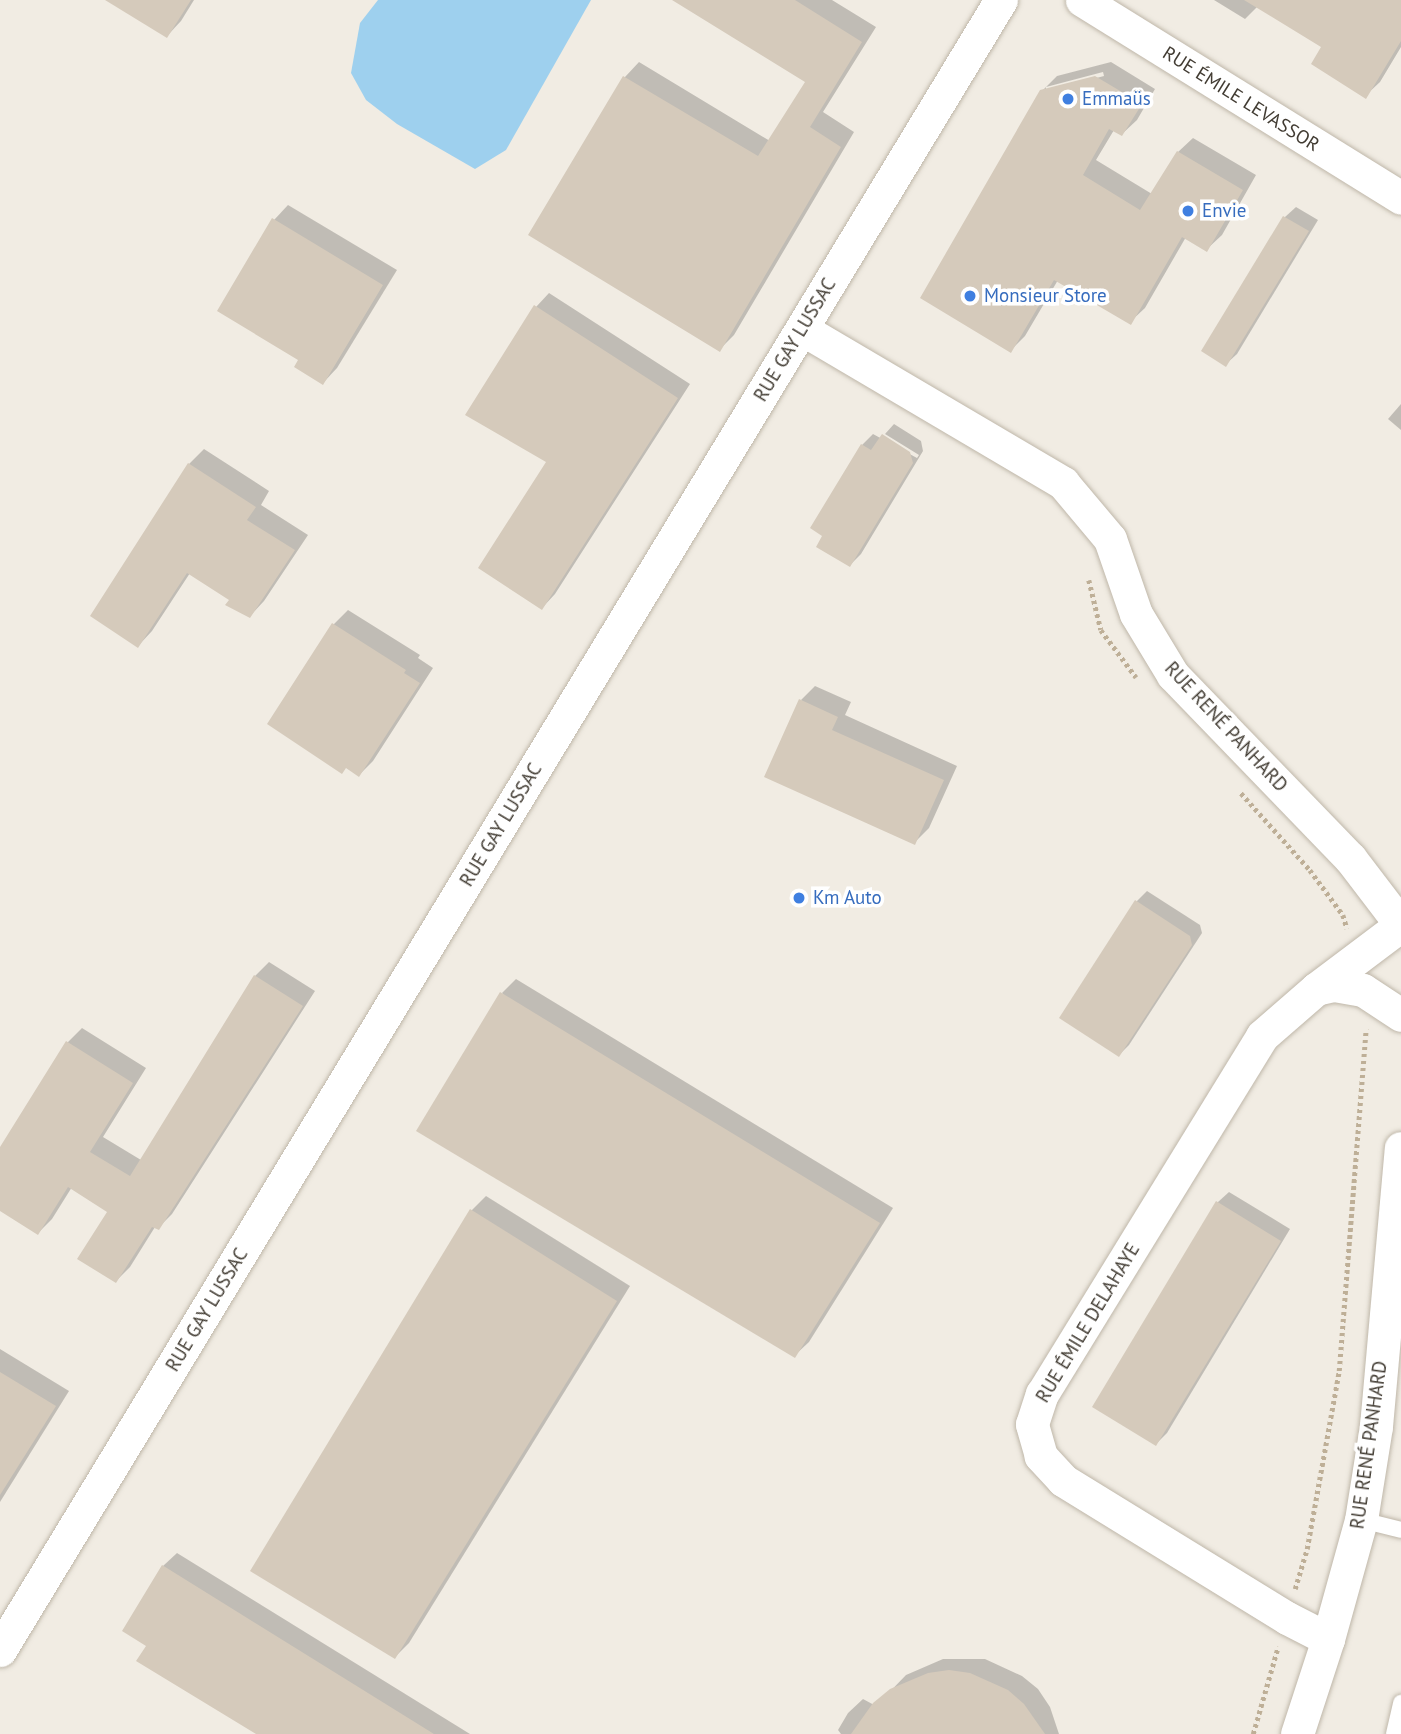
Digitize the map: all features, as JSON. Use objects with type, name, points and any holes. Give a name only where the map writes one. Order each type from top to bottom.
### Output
[{"type":"street","name":"RUE GAY LUSSAC","points":[[0,1650],[1001,0]]},
{"type":"street","name":"RUE ÉMILE LEVASSOR","points":[[1082,0],[1401,198]]},
{"type":"street","name":"RUE RENÉ PANHARD","points":[[802,329],[1063,483],[1110,539],[1136,614],[1173,675],[1350,858],[1401,925]]},
{"type":"street","name":"RUE ÉMILE DELAHAYE","points":[[1328,1639],[1287,1618],[1063,1480],[1041,1456],[1032,1424],[1042,1394],[1262,1036],[1316,989],[1360,975],[1401,925]]},
{"type":"street","points":[[1360,975],[1401,1015]]},
{"type":"street","name":"RUE RENÉ PANHARD","points":[[1297,1734],[1328,1639],[1361,1520],[1376,1426],[1401,1157]]},
{"type":"lane","points":[[1361,1520],[1401,1530]]},
{"type":"lane","points":[[1394,1734],[1401,1703]]},
{"type":"path","points":[[1088,576],[1101,630],[1144,686]]},
{"type":"path","points":[[1236,788],[1310,870],[1343,915],[1360,975],[1367,1015],[1339,1371],[1307,1549],[1253,1734]]},
{"type":"water","points":[[378,0],[591,0],[506,150],[475,169],[397,124],[366,100],[351,73],[360,23]]},
{"type":"building","points":[[105,0],[191,0],[167,38]]},
{"type":"building","points":[[672,0],[795,0],[862,42],[810,127],[841,147],[720,352],[528,235],[623,76],[758,156],[805,82]]},
{"type":"building","points":[[1244,0],[1401,0],[1401,41],[1366,99],[1311,64],[1321,47]]},
{"type":"building","points":[[1095,76],[1142,104],[1122,136],[1109,129],[1083,175],[1140,210],[1177,151],[1243,190],[1207,252],[1182,237],[1131,325],[1054,280],[1011,353],[920,298],[1040,90]]},
{"type":"building","points":[[1283,216],[1309,231],[1226,367],[1201,351]]},
{"type":"building","points":[[272,218],[383,285],[323,385],[294,367],[298,360],[217,311]]},
{"type":"building","points":[[534,305],[678,398],[542,610],[478,568],[546,462],[465,415]]},
{"type":"building","points":[[882,434],[910,452],[913,463],[850,567],[816,547],[822,536],[810,528],[861,444],[871,450]]},
{"type":"building","points":[[188,463],[256,507],[247,520],[295,550],[250,618],[225,605],[229,600],[187,573],[138,648],[90,616]]},
{"type":"building","points":[[332,623],[406,670],[404,673],[420,683],[359,777],[346,768],[342,774],[267,724]]},
{"type":"building","points":[[799,699],[838,717],[832,730],[944,780],[915,845],[764,777]]},
{"type":"building","points":[[1135,900],[1190,936],[1192,945],[1119,1057],[1059,1018]]},
{"type":"building","points":[[254,975],[303,1006],[159,1230],[152,1227],[116,1283],[77,1259],[107,1212],[68,1187],[38,1235],[0,1211],[0,1147],[66,1041],[133,1083],[90,1152],[130,1176]]},
{"type":"building","points":[[500,992],[880,1223],[795,1358],[416,1131]]},
{"type":"building","points":[[1216,1201],[1281,1241],[1156,1446],[1092,1407]]},
{"type":"building","points":[[470,1209],[617,1301],[395,1659],[250,1571]]},
{"type":"building","points":[[0,1372],[56,1406],[0,1495]]},
{"type":"building","points":[[162,1565],[434,1734],[256,1734],[136,1661],[146,1646],[122,1631]]},
{"type":"building","points":[[949,1670],[970,1673],[1008,1690],[1024,1704],[1045,1734],[851,1734],[873,1703],[890,1689],[928,1673]]},
{"type":"place","name":"Emmaüs","points":[[1068,99]]},
{"type":"place","name":"Envie","points":[[1188,211]]},
{"type":"place","name":"Monsieur Store","points":[[970,296]]},
{"type":"place","name":"Km Auto","points":[[799,898]]}]
